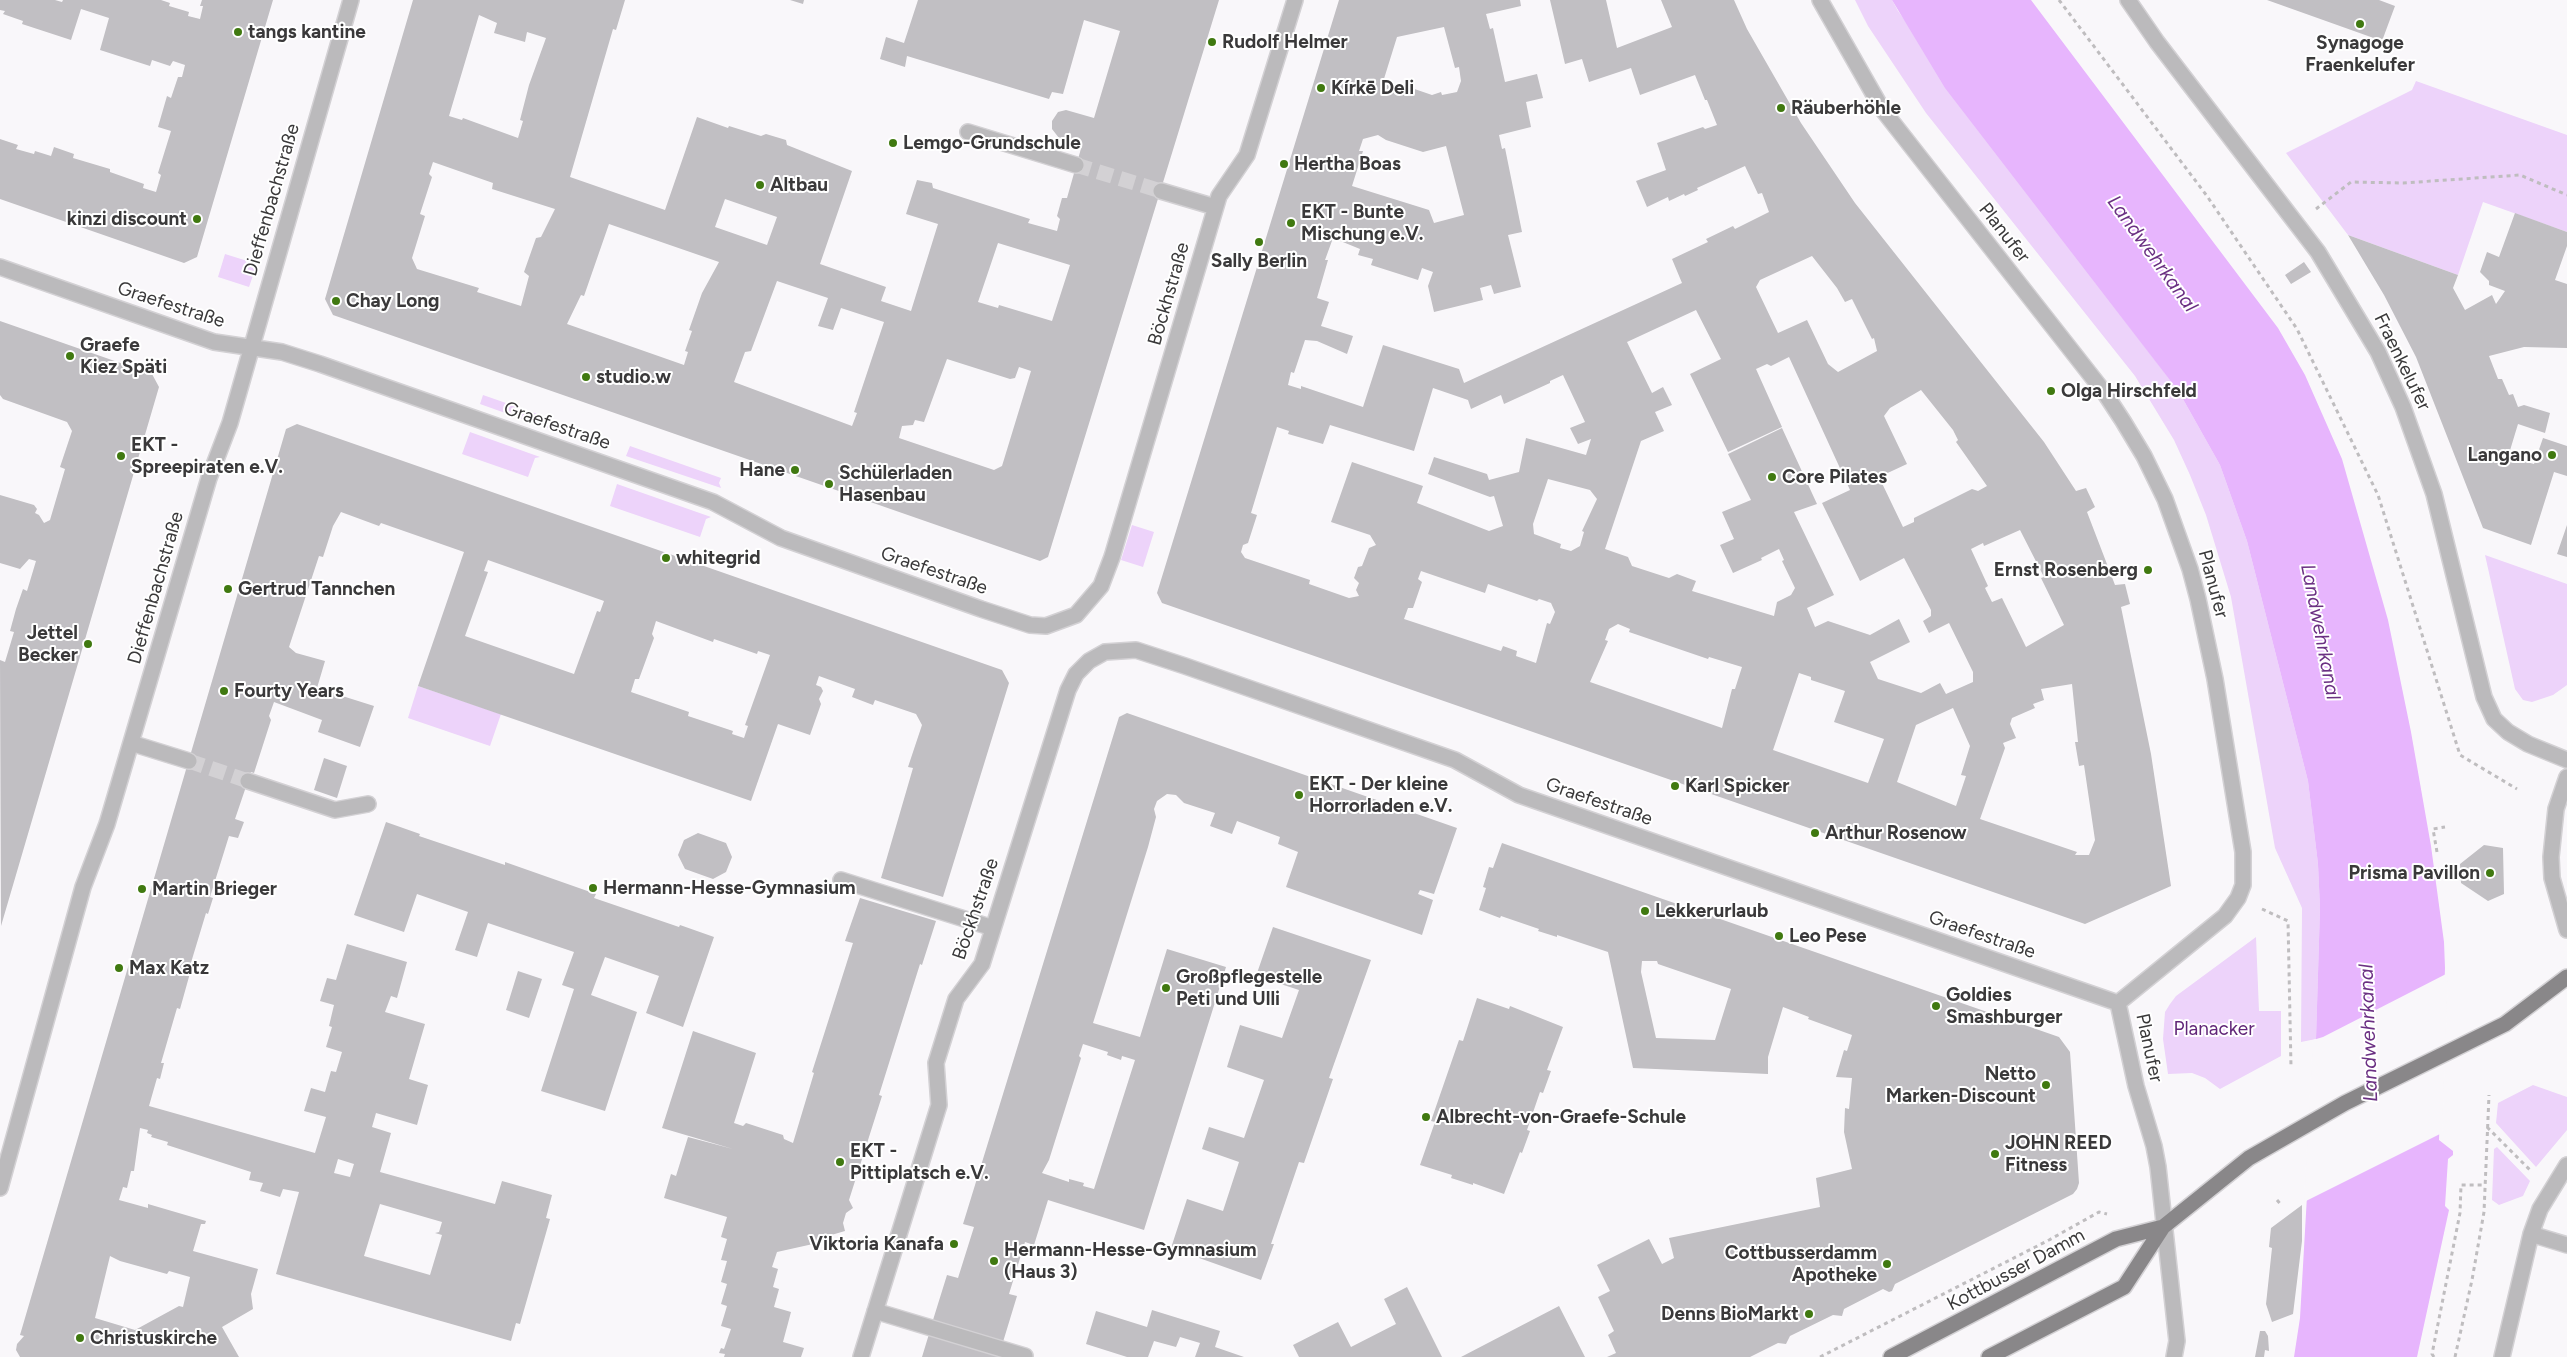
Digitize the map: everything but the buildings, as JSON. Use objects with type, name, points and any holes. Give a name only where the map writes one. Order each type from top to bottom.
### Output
[{"type":"main road","name":"Kottbusser Damm","points":[[1989,1357],[2124,1287],[2164,1227],[2249,1158],[2302,1126],[2505,1024],[2567,977]]},
{"type":"main road","name":"Kottbusser Damm","points":[[1891,1357],[2116,1239],[2164,1227]]},
{"type":"street","name":"Dieffenbachstraße","points":[[0,1188],[83,887],[107,824],[209,478],[230,423],[273,266],[351,0]]},
{"type":"street","name":"Böckhstraße","points":[[1089,602],[1101,586],[1112,557],[1215,207],[1219,196],[1247,155],[1295,0]]},
{"type":"street","name":"Planufer","points":[[1820,0],[1882,109],[2104,392],[2123,421],[2144,456],[2164,499],[2190,569],[2201,609],[2243,852],[2243,885],[2238,898],[2225,916],[2118,1003],[2136,1086],[2154,1146],[2177,1341],[2174,1357]]},
{"type":"street","name":"Fraenkelufer","points":[[2128,0],[2157,42],[2297,222],[2347,297],[2378,352],[2403,407],[2434,494],[2484,697],[2494,719],[2508,732],[2528,744],[2567,760]]},
{"type":"street","points":[[968,132],[1076,165]]},
{"type":"street","points":[[1160,190],[1215,207]]},
{"type":"street","name":"Graefestraße","points":[[0,267],[214,342],[282,352],[320,364],[713,502],[781,538],[1030,625],[1046,626],[1062,621],[1076,615],[1089,602]]},
{"type":"street","name":"Graefestraße","points":[[1076,674],[1089,661],[1105,652],[1136,650],[1455,760],[1519,795],[2118,1003]]},
{"type":"street","name":"Böckhstraße","points":[[861,1357],[938,1105],[936,1063],[956,998],[982,964],[1058,720],[1076,674]]},
{"type":"street","points":[[131,743],[189,762]]},
{"type":"street","points":[[2567,777],[2556,810],[2550,857],[2552,878],[2567,930]]},
{"type":"street","points":[[248,781],[334,810],[368,804]]},
{"type":"street","points":[[841,880],[994,928]]},
{"type":"street","points":[[2502,1357],[2531,1234],[2550,1190],[2567,1165]]},
{"type":"street","points":[[2531,1234],[2567,1246]]},
{"type":"street","points":[[875,1311],[1025,1356]]},
{"type":"path","points":[[2059,0],[2207,196],[2297,329],[2378,495],[2460,754],[2517,789]]},
{"type":"path","points":[[2297,222],[2351,182],[2403,184],[2520,175],[2567,195]]},
{"type":"path","points":[[2437,852],[2434,829],[2445,827]]},
{"type":"path","points":[[2262,909],[2288,921],[2291,1067]]},
{"type":"path","points":[[2454,1357],[2472,1280],[2484,1212],[2489,1095]]},
{"type":"path","points":[[2487,1126],[2550,1190]]},
{"type":"path","points":[[2431,1356],[2460,1214],[2461,1185],[2485,1186]]},
{"type":"path","points":[[2277,1200],[2282,1206]]},
{"type":"path","points":[[1820,1357],[2049,1240],[2099,1212]]},
{"type":"green space","points":[[1855,0],[1892,0],[1898,11],[2074,253],[2179,392],[2220,465],[2247,541],[2308,781],[2318,864],[2320,908],[2316,1039],[2301,1042],[2302,908],[2275,848],[2231,597],[2206,515],[2190,475],[2174,440],[2135,376],[1926,113],[1868,26]]},
{"type":"green space","points":[[2416,81],[2567,135],[2567,232],[2483,202],[2458,275],[2348,235],[2286,153],[2412,90]]},
{"type":"green space","points":[[225,254],[257,264],[249,287],[218,277]]},
{"type":"green space","points":[[483,395],[549,418],[547,425],[550,429],[480,404]]},
{"type":"green space","points":[[470,432],[540,457],[535,458],[528,477],[462,454]]},
{"type":"green space","points":[[630,446],[721,478],[719,483],[721,488],[626,456]]},
{"type":"green space","points":[[617,484],[711,517],[706,519],[700,537],[610,506]]},
{"type":"green space","points":[[1132,525],[1154,532],[1143,567],[1121,560]]},
{"type":"green space","points":[[2485,555],[2567,584],[2567,685],[2553,695],[2532,702],[2523,700],[2515,689]]},
{"type":"green space","points":[[418,686],[501,714],[490,746],[408,718]]},
{"type":"green space","name":"Planacker","points":[[2256,937],[2259,1011],[2281,1011],[2281,1056],[2220,1089],[2205,1078],[2192,1073],[2168,1074],[2163,1039],[2165,1012],[2170,1004],[2176,996]]},
{"type":"green space","points":[[2533,1085],[2567,1097],[2567,1130],[2536,1167],[2496,1123],[2498,1103]]},
{"type":"green space","points":[[2497,1147],[2530,1181],[2523,1196],[2499,1205],[2492,1200],[2494,1149]]},
{"type":"water","name":"Landwehrkanal","points":[[1892,0],[2031,0],[2278,328],[2305,375],[2342,459],[2388,620],[2411,732],[2431,846],[2444,942],[2445,968],[2439,1140],[2453,1151],[2453,1155],[2448,1159],[2445,1206],[2449,1210],[2417,1357],[2294,1357],[2300,1318],[2316,1039],[2320,908],[2318,864],[2308,781],[2247,541],[2220,465],[2179,392],[1945,88]]},
{"type":"pier","points":[[2448,973],[2442,1133],[2304,1202],[2313,1040],[2323,1037]]},
{"type":"tunnel","points":[[1076,165],[1161,191]]},
{"type":"tunnel","points":[[189,761],[248,781]]},
{"type":"place","name":"Synagoge Fraenkelufer","points":[[2360,24]]},
{"type":"place","name":"tangs kantine","points":[[238,32]]},
{"type":"place","name":"Rudolf Helmer","points":[[1212,42]]},
{"type":"place","name":"Kírkē Deli","points":[[1321,88]]},
{"type":"place","name":"Räuberhöhle","points":[[1781,108]]},
{"type":"place","name":"Lemgo-Grundschule","points":[[893,143]]},
{"type":"place","name":"Hertha Boas","points":[[1284,164]]},
{"type":"place","name":"Altbau","points":[[760,185]]},
{"type":"place","name":"kinzi discount","points":[[197,219]]},
{"type":"place","name":"EKT - Bunte Mischung e.V.","points":[[1291,223]]},
{"type":"place","name":"Sally Berlin","points":[[1259,242]]},
{"type":"place","name":"Chay Long","points":[[336,301]]},
{"type":"place","name":"Graefe Kiez Späti","points":[[70,356]]},
{"type":"place","name":"studio.w","points":[[586,377]]},
{"type":"place","name":"Olga Hirschfeld","points":[[2051,391]]},
{"type":"place","name":"Langano","points":[[2552,455]]},
{"type":"place","name":"EKT - Spreepiraten e.V.","points":[[121,456]]},
{"type":"place","name":"Hane","points":[[795,470]]},
{"type":"place","name":"Core Pilates","points":[[1772,477]]},
{"type":"place","name":"Schülerladen Hasenbau","points":[[829,484]]},
{"type":"place","name":"whitegrid","points":[[666,558]]},
{"type":"place","name":"Ernst Rosenberg","points":[[2148,570]]},
{"type":"place","name":"Gertrud Tannchen","points":[[228,589]]},
{"type":"place","name":"Jettel Becker","points":[[88,644]]},
{"type":"place","name":"Fourty Years","points":[[224,691]]},
{"type":"place","name":"Karl Spicker","points":[[1675,786]]},
{"type":"place","name":"EKT - Der kleine Horrorladen e.V.","points":[[1299,795]]},
{"type":"place","name":"Arthur Rosenow","points":[[1815,833]]},
{"type":"place","name":"Prisma Pavillon","points":[[2490,873]]},
{"type":"place","name":"Hermann-Hesse-Gymnasium","points":[[593,888]]},
{"type":"place","name":"Martin Brieger","points":[[142,889]]},
{"type":"place","name":"Lekkerurlaub","points":[[1645,911]]},
{"type":"place","name":"Leo Pese","points":[[1779,936]]},
{"type":"place","name":"Max Katz","points":[[119,968]]},
{"type":"place","name":"Großpflegestelle Peti und Ulli","points":[[1166,988]]},
{"type":"place","name":"Goldies Smashburger","points":[[1936,1006]]},
{"type":"place","name":"Netto Marken-Discount","points":[[2046,1085]]},
{"type":"place","name":"Albrecht-von-Graefe-Schule","points":[[1426,1117]]},
{"type":"place","name":"JOHN REED Fitness","points":[[1995,1154]]},
{"type":"place","name":"EKT - Pittiplatsch e.V.","points":[[840,1162]]},
{"type":"place","name":"Viktoria Kanafa","points":[[954,1244]]},
{"type":"place","name":"Hermann-Hesse-Gymnasium (Haus 3)","points":[[994,1261]]},
{"type":"place","name":"Cottbusserdamm Apotheke","points":[[1887,1264]]},
{"type":"place","name":"Denns BioMarkt","points":[[1809,1314]]},
{"type":"place","name":"Christuskirche","points":[[80,1338]]}]
